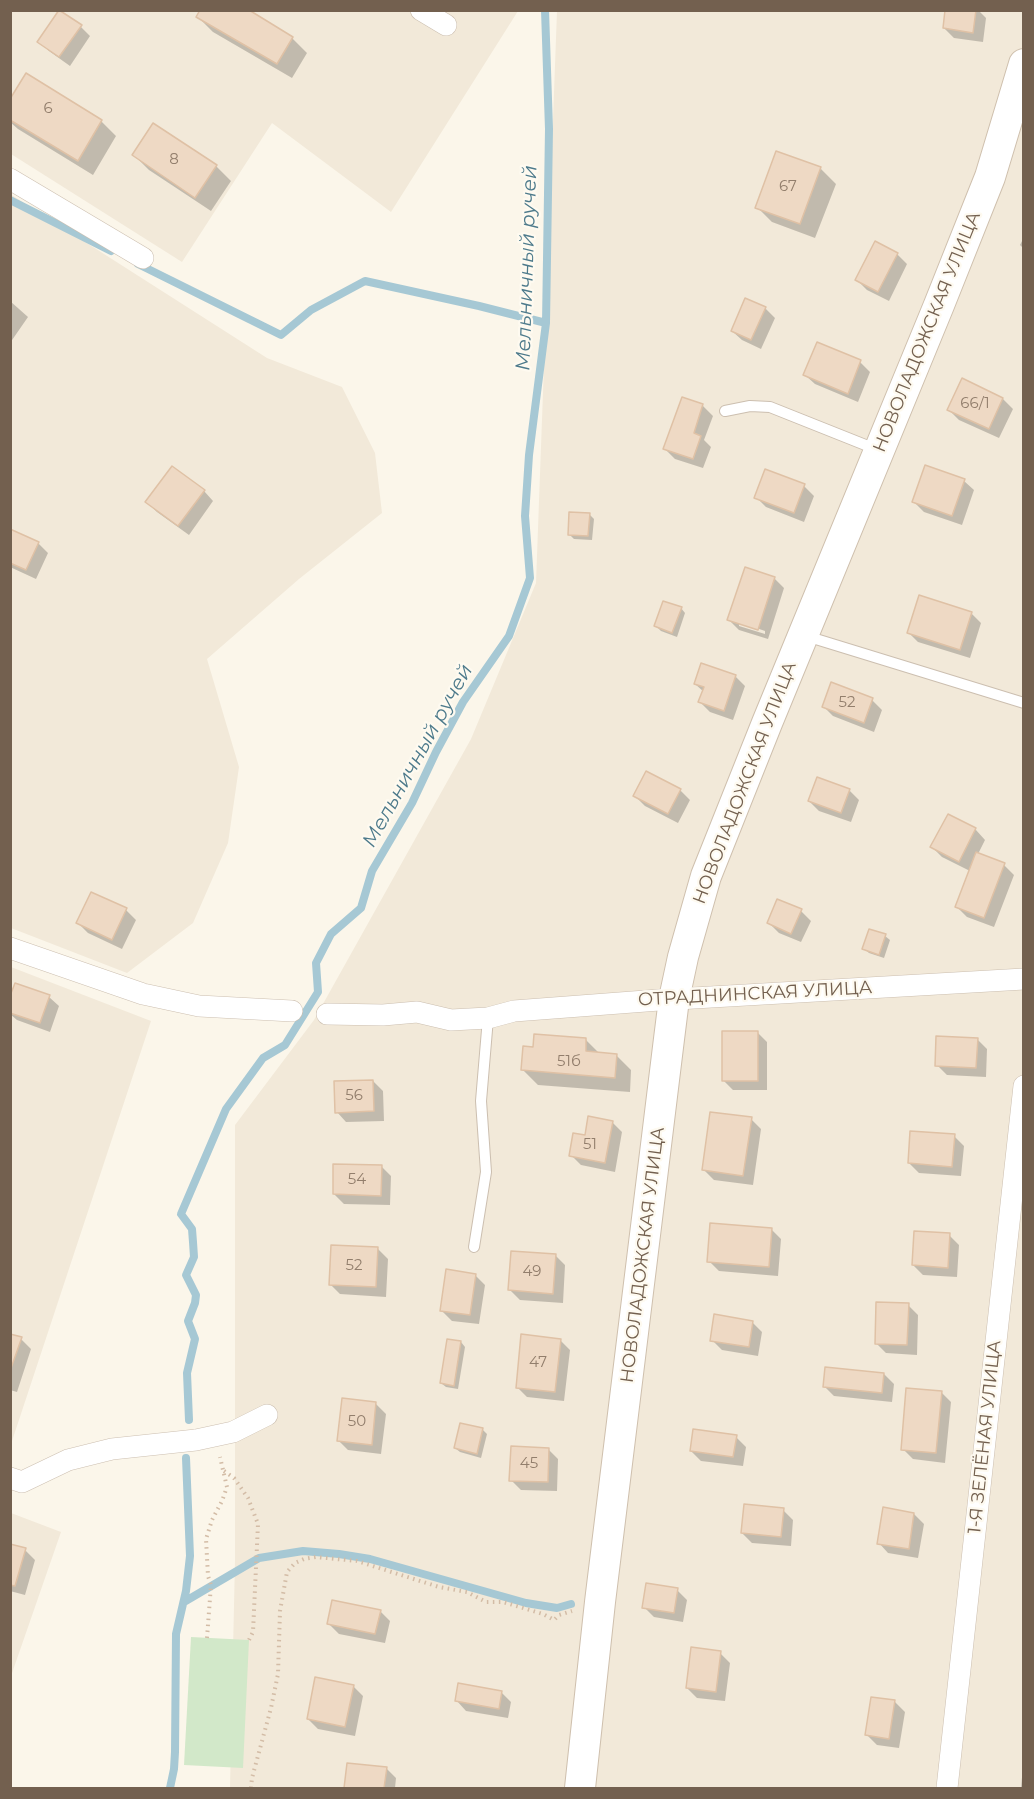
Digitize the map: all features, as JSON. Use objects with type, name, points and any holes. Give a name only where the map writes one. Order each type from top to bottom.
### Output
[{"type":"street","points":[[421,10],[446,25]]},
{"type":"street","name":"НОВОЛАДОЖСКАЯ УЛИЦА","points":[[580,1788],[674,999],[682,957],[706,876],[990,177],[1021,80]]},
{"type":"street","points":[[10,179],[143,258]]},
{"type":"street","points":[[10,948],[143,994],[199,1006],[292,1011]]},
{"type":"street","name":"ОТРАДНИНСКАЯ УЛИЦА","points":[[327,1014],[383,1015],[417,1012],[451,1020],[488,1018],[514,1011],[674,999],[1023,979]]},
{"type":"street","name":"1-Я ЗЕЛЁНАЯ УЛИЦА","points":[[947,1788],[1023,1086]]},
{"type":"street","points":[[10,1478],[22,1482],[68,1460],[112,1449],[233,1432],[267,1415]]},
{"type":"lane","points":[[725,411],[750,406],[770,407],[879,450]]},
{"type":"lane","points":[[802,635],[1023,703]]},
{"type":"lane","points":[[474,1247],[486,1172],[481,1101],[488,1018]]},
{"type":"path","points":[[207,1638],[211,1585],[208,1576],[206,1539],[227,1486],[213,1436]]},
{"type":"path","points":[[224,1471],[234,1478],[253,1508],[258,1524],[253,1632],[249,1640]]},
{"type":"path","points":[[251,1788],[278,1674],[280,1611],[286,1572],[295,1563],[316,1557],[357,1561],[439,1587],[467,1592],[486,1602],[503,1602],[543,1614],[554,1620],[559,1615],[567,1614],[578,1607]]},
{"type":"shaded area","points":[[10,11],[518,11],[391,212],[272,123],[182,262],[11,154]]},
{"type":"shaded area","points":[[557,11],[1023,11],[1023,1788],[230,1788],[235,1560],[235,1125],[314,1020],[471,739],[536,583]]},
{"type":"shaded area","points":[[10,194],[267,358],[342,387],[375,453],[382,513],[299,579],[207,659],[239,767],[228,843],[193,923],[127,973],[11,928]]},
{"type":"shaded area","points":[[11,967],[151,1021],[11,1444]]},
{"type":"shaded area","points":[[11,1513],[61,1532],[11,1676]]},
{"type":"green space","points":[[191,1637],[249,1640],[243,1768],[184,1765]]},
{"type":"building","points":[[59,10],[82,25],[59,57],[37,42]]},
{"type":"building","points":[[200,10],[249,10],[293,37],[277,64],[196,17]]},
{"type":"building","points":[[945,10],[976,10],[973,33],[943,28]]},
{"type":"building","points":[[26,73],[102,120],[78,161],[10,120],[10,99]]},
{"type":"building","points":[[153,123],[217,165],[195,198],[132,155]]},
{"type":"building","points":[[776,151],[821,167],[800,224],[755,208]]},
{"type":"building","points":[[875,241],[898,253],[878,292],[855,280]]},
{"type":"building","points":[[745,298],[766,307],[751,340],[731,331]]},
{"type":"building","points":[[817,342],[861,360],[848,394],[803,375]]},
{"type":"building","points":[[962,378],[1003,398],[989,429],[947,410]]},
{"type":"building","points":[[682,397],[703,404],[694,433],[701,436],[693,459],[663,449]]},
{"type":"building","points":[[925,465],[965,479],[952,516],[912,502]]},
{"type":"building","points":[[172,466],[205,490],[178,526],[145,502]]},
{"type":"building","points":[[765,469],[805,484],[794,513],[754,498]]},
{"type":"building","points":[[569,512],[590,513],[588,536],[568,535]]},
{"type":"building","points":[[10,529],[39,542],[26,570],[10,563]]},
{"type":"building","points":[[745,567],[775,577],[758,630],[727,620]]},
{"type":"building","points":[[919,595],[972,612],[960,650],[907,633]]},
{"type":"building","points":[[663,601],[682,607],[672,633],[654,626]]},
{"type":"building","points":[[701,663],[736,675],[724,711],[698,702],[704,687],[694,684]]},
{"type":"building","points":[[831,682],[873,698],[864,723],[822,707]]},
{"type":"building","points":[[646,771],[681,789],[668,814],[633,796]]},
{"type":"building","points":[[817,777],[850,789],[841,813],[808,801]]},
{"type":"building","points":[[948,814],[976,828],[959,862],[930,847]]},
{"type":"building","points":[[976,852],[1005,863],[984,918],[955,907]]},
{"type":"building","points":[[91,892],[127,908],[112,940],[76,923]]},
{"type":"building","points":[[777,899],[802,909],[791,934],[767,923]]},
{"type":"building","points":[[869,929],[886,934],[879,955],[862,949]]},
{"type":"building","points":[[15,983],[50,995],[40,1023],[10,1013],[10,996]]},
{"type":"building","points":[[722,1031],[758,1031],[758,1081],[722,1081]]},
{"type":"building","points":[[534,1034],[586,1038],[586,1051],[617,1054],[615,1078],[521,1070],[523,1046],[533,1047]]},
{"type":"building","points":[[936,1036],[978,1038],[976,1068],[935,1066]]},
{"type":"building","points":[[373,1080],[374,1111],[335,1113],[334,1081]]},
{"type":"building","points":[[710,1112],[752,1117],[743,1176],[702,1170]]},
{"type":"building","points":[[588,1116],[613,1121],[605,1163],[569,1156],[573,1133],[585,1135]]},
{"type":"building","points":[[910,1131],[955,1134],[952,1167],[908,1163]]},
{"type":"building","points":[[333,1164],[382,1165],[381,1196],[333,1194]]},
{"type":"building","points":[[710,1223],[772,1228],[769,1267],[707,1262]]},
{"type":"building","points":[[914,1231],[950,1233],[948,1268],[912,1265]]},
{"type":"building","points":[[331,1245],[378,1247],[376,1287],[329,1285]]},
{"type":"building","points":[[511,1251],[556,1254],[553,1294],[508,1290]]},
{"type":"building","points":[[446,1269],[476,1274],[470,1315],[440,1311]]},
{"type":"building","points":[[876,1302],[909,1303],[907,1345],[875,1344]]},
{"type":"building","points":[[714,1314],[753,1321],[749,1347],[710,1341]]},
{"type":"building","points":[[10,1334],[22,1337],[10,1371]]},
{"type":"building","points":[[521,1334],[561,1339],[555,1392],[516,1388]]},
{"type":"building","points":[[447,1339],[461,1341],[454,1386],[440,1383]]},
{"type":"building","points":[[825,1367],[884,1373],[882,1393],[823,1387]]},
{"type":"building","points":[[906,1388],[942,1391],[936,1453],[901,1450]]},
{"type":"building","points":[[342,1398],[376,1402],[372,1445],[337,1441]]},
{"type":"building","points":[[460,1423],[483,1428],[477,1454],[454,1448]]},
{"type":"building","points":[[693,1429],[737,1435],[733,1457],[690,1451]]},
{"type":"building","points":[[511,1446],[549,1448],[548,1482],[509,1481]]},
{"type":"building","points":[[744,1504],[784,1508],[781,1537],[741,1533]]},
{"type":"building","points":[[883,1507],[914,1513],[909,1549],[877,1544]]},
{"type":"building","points":[[10,1544],[26,1548],[15,1586],[10,1585]]},
{"type":"building","points":[[646,1583],[678,1588],[674,1613],[642,1608]]},
{"type":"building","points":[[332,1600],[381,1610],[375,1634],[327,1624]]},
{"type":"building","points":[[691,1647],[721,1651],[716,1692],[686,1688]]},
{"type":"building","points":[[315,1677],[354,1685],[345,1727],[307,1719]]},
{"type":"building","points":[[458,1683],[502,1691],[499,1709],[455,1701]]},
{"type":"building","points":[[871,1697],[895,1700],[889,1739],[865,1735]]},
{"type":"building","points":[[347,1763],[387,1767],[384,1788],[344,1788]]},
{"type":"waterway","name":"Мельничный ручей","points":[[189,1420],[187,1373],[195,1339],[188,1321],[196,1295],[186,1275],[194,1257],[192,1229],[181,1214],[226,1109],[263,1058],[285,1045],[318,992],[316,963],[331,934],[361,908],[372,871],[412,803],[463,702],[509,636],[530,578],[525,516],[529,455],[546,323],[549,129],[545,10]]},
{"type":"waterway","points":[[10,200],[111,251]]},
{"type":"waterway","points":[[138,264],[281,335],[311,310],[365,281],[546,323]]},
{"type":"waterway","name":"Мельничный ручей","points":[[170,1788],[175,1752],[176,1634],[186,1591],[190,1556],[186,1458]]},
{"type":"waterway","points":[[184,1602],[259,1558],[303,1551],[370,1559],[526,1603],[557,1608],[571,1604]]}]
